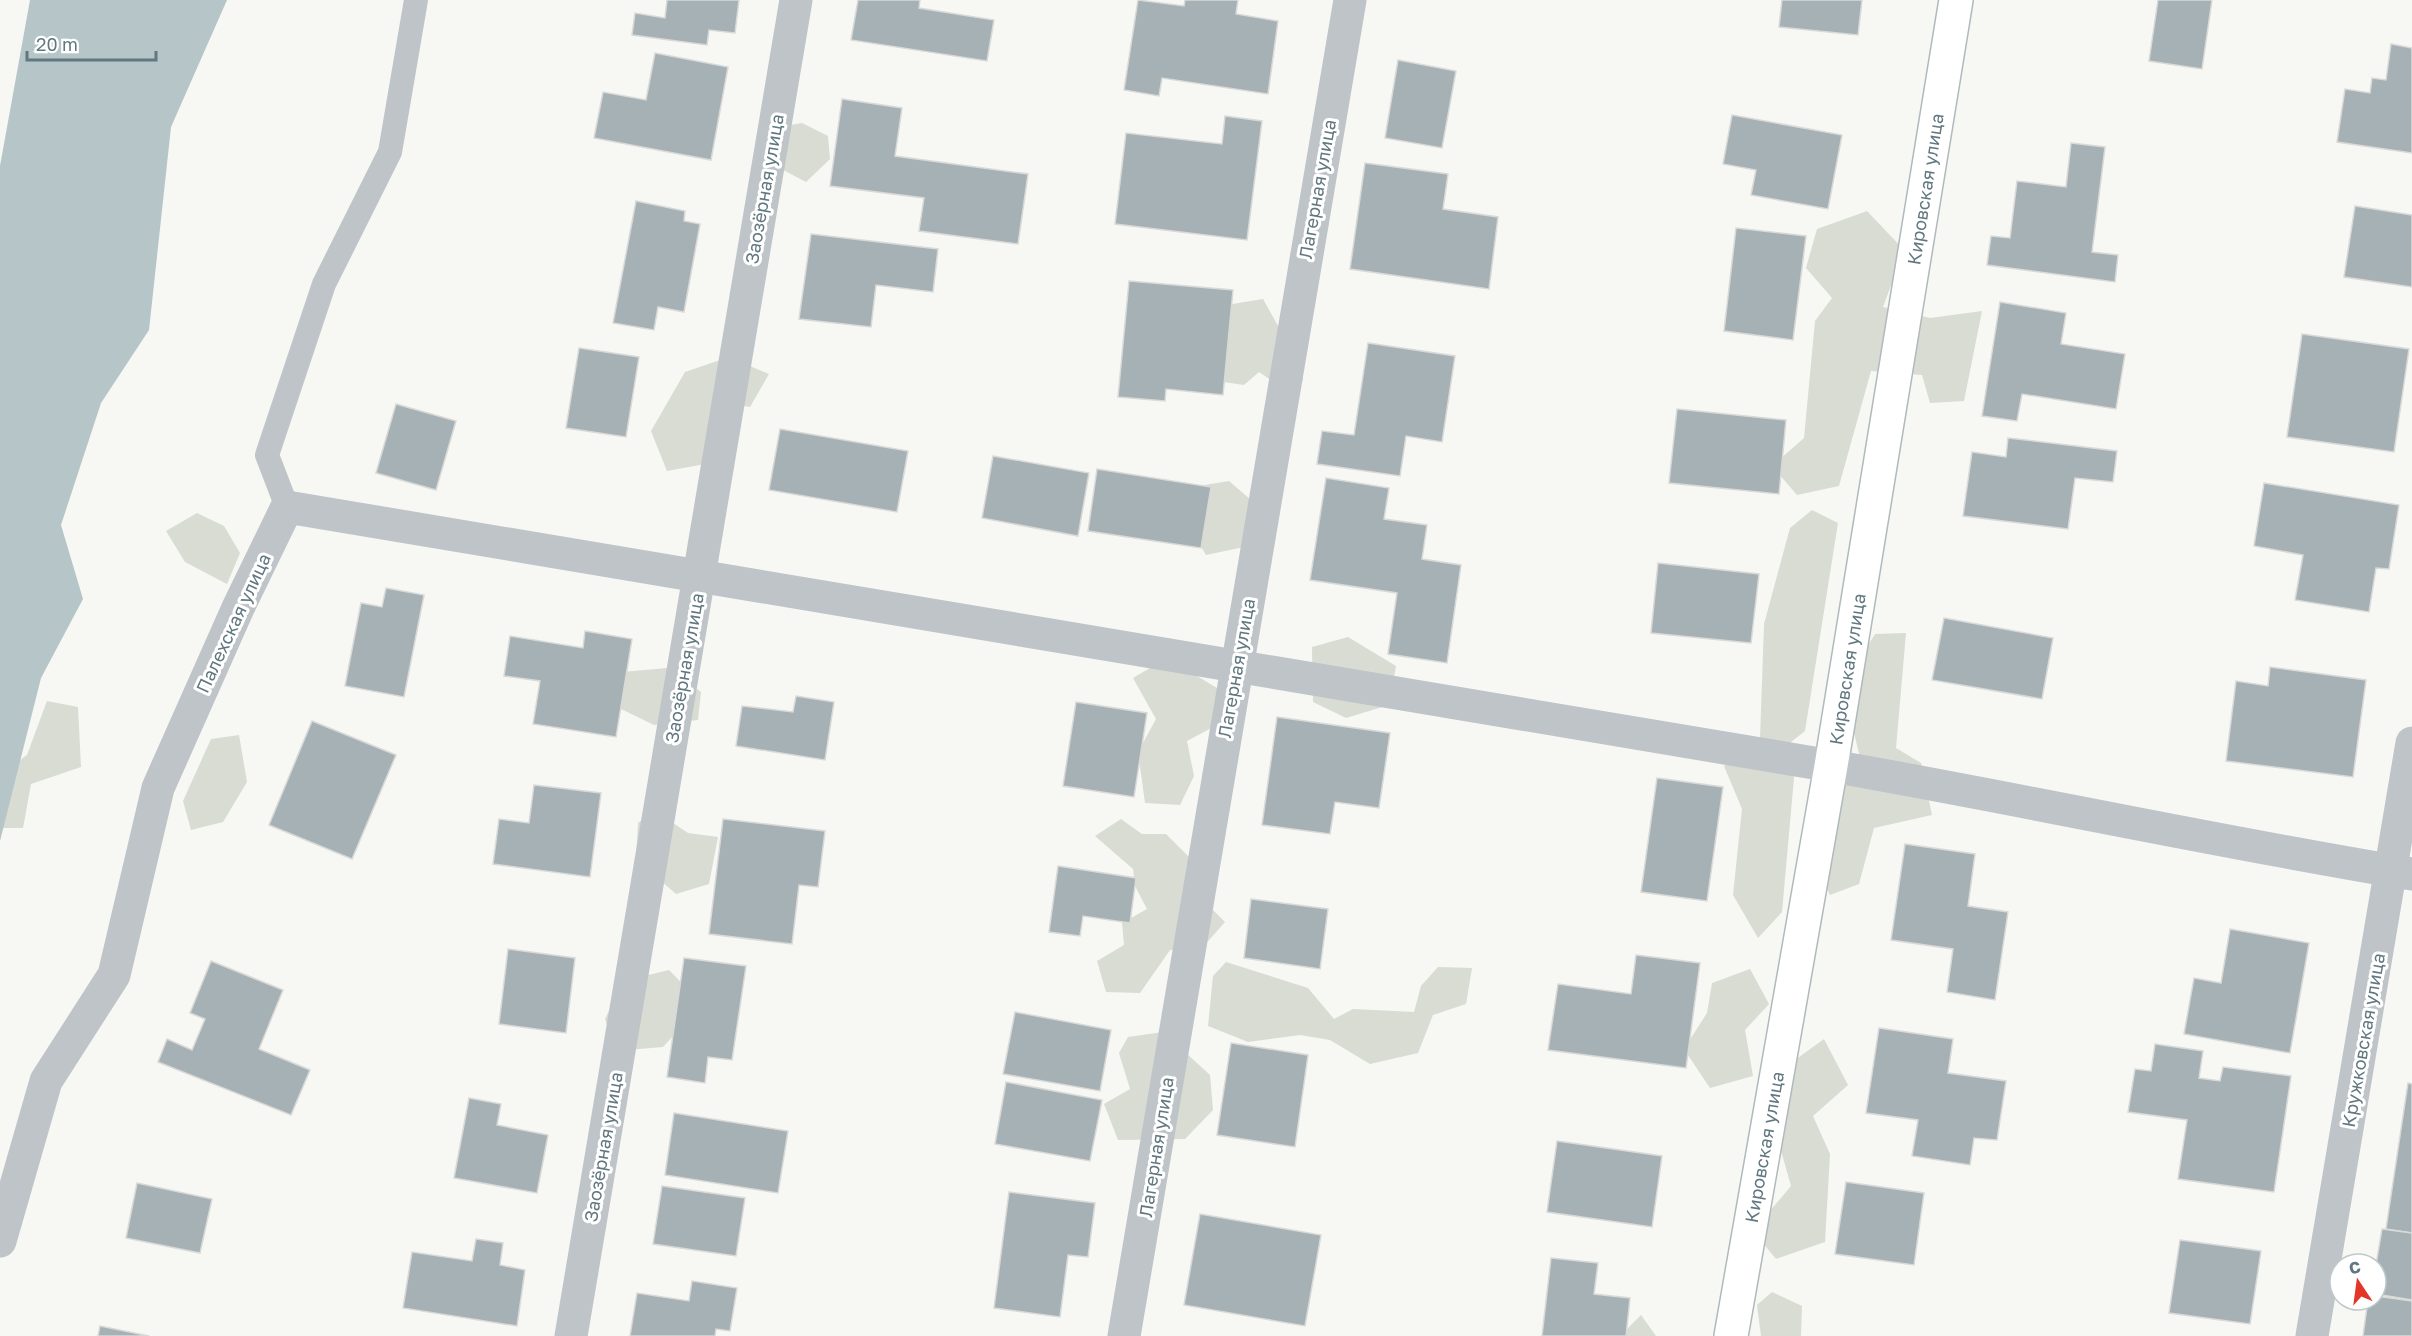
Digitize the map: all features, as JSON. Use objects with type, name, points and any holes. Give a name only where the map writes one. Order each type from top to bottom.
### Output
[{"type":"street","name":"Заозёрная улица","points":[[571,1336],[796,0]]},
{"type":"street","name":"Лагерная улица","points":[[1124,1336],[1350,0]]},
{"type":"street","name":"Кировская улица","points":[[1731,1336],[1831,766],[1956,0]]},
{"type":"street","points":[[287,507],[699,578],[1236,664],[1831,766],[2402,872]]},
{"type":"street","name":"Палехская улица","points":[[0,1241],[46,1080],[114,975],[158,788],[237,608],[287,507]]},
{"type":"street","name":"Кружковская улица","points":[[2312,1336],[2402,872],[2412,743]]},
{"type":"lane","points":[[287,507],[267,455],[324,284],[390,152],[416,0]]},
{"type":"shaded area","points":[[30,0],[227,0],[171,127],[149,330],[101,403],[61,525],[83,599],[41,678],[0,841],[0,166]]},
{"type":"shaded area","points":[[802,123],[828,136],[830,159],[806,182],[764,160],[769,129]]},
{"type":"shaded area","points":[[1867,211],[1904,250],[1883,307],[1930,318],[1982,311],[1964,401],[1930,403],[1922,375],[1871,371],[1839,486],[1797,495],[1772,466],[1804,438],[1815,321],[1832,298],[1806,268],[1817,229]]},
{"type":"shaded area","points":[[1263,299],[1282,333],[1299,344],[1303,380],[1279,386],[1259,372],[1244,385],[1216,381],[1220,306]]},
{"type":"shaded area","points":[[729,357],[769,374],[750,407],[718,402],[705,464],[667,471],[651,431],[685,372]]},
{"type":"shaded area","points":[[1229,481],[1251,500],[1244,547],[1206,555],[1188,524],[1205,485]]},
{"type":"shaded area","points":[[1812,510],[1838,523],[1805,731],[1786,746],[1794,778],[1782,912],[1758,938],[1733,895],[1742,809],[1724,766],[1760,738],[1764,624],[1790,528]]},
{"type":"shaded area","points":[[197,513],[224,526],[240,553],[227,584],[185,562],[166,531]]},
{"type":"shaded area","points":[[1906,633],[1896,748],[1921,763],[1932,815],[1874,828],[1859,884],[1830,895],[1815,863],[1835,784],[1860,758],[1843,686],[1875,634]]},
{"type":"shaded area","points":[[1348,637],[1396,666],[1389,705],[1346,718],[1313,702],[1312,647]]},
{"type":"shaded area","points":[[1167,658],[1222,691],[1217,725],[1187,741],[1194,776],[1180,805],[1145,803],[1138,752],[1156,719],[1133,678]]},
{"type":"shaded area","points":[[667,668],[701,692],[698,720],[654,725],[621,709],[622,672]]},
{"type":"shaded area","points":[[47,701],[78,707],[81,767],[31,784],[23,828],[0,828],[0,775],[27,755]]},
{"type":"shaded area","points":[[239,735],[247,782],[223,822],[191,830],[183,801],[211,739]]},
{"type":"shaded area","points":[[654,810],[688,833],[718,837],[709,884],[676,894],[636,859],[638,823]]},
{"type":"shaded area","points":[[1121,819],[1142,834],[1166,834],[1190,858],[1190,887],[1225,922],[1202,948],[1170,950],[1140,993],[1106,992],[1097,961],[1124,945],[1122,923],[1147,909],[1135,886],[1133,869],[1095,836]]},
{"type":"shaded area","points":[[1226,962],[1308,988],[1334,1019],[1353,1009],[1414,1012],[1421,986],[1438,967],[1472,968],[1466,1004],[1433,1015],[1418,1053],[1370,1064],[1330,1040],[1300,1035],[1248,1042],[1208,1026],[1213,976]]},
{"type":"shaded area","points":[[1750,969],[1769,1004],[1745,1030],[1753,1076],[1710,1088],[1684,1049],[1707,1013],[1712,983]]},
{"type":"shaded area","points":[[669,970],[702,1004],[663,1047],[615,1051],[605,1019],[624,981]]},
{"type":"shaded area","points":[[1163,1032],[1210,1075],[1213,1110],[1185,1139],[1118,1140],[1104,1104],[1130,1089],[1119,1053],[1128,1037]]},
{"type":"shaded area","points":[[1824,1039],[1848,1085],[1813,1116],[1830,1154],[1825,1242],[1776,1259],[1753,1231],[1791,1186],[1774,1126],[1790,1097],[1788,1065]]},
{"type":"shaded area","points":[[1772,1292],[1802,1306],[1801,1336],[1761,1336],[1757,1305]]},
{"type":"shaded area","points":[[1641,1315],[1656,1336],[1620,1336]]},
{"type":"building","points":[[667,0],[739,0],[735,33],[709,30],[707,45],[632,35],[635,13],[665,18]]},
{"type":"building","points":[[858,0],[920,0],[919,8],[994,20],[987,61],[851,40]]},
{"type":"building","points":[[1138,0],[1184,6],[1185,0],[1238,0],[1236,14],[1278,21],[1268,94],[1162,78],[1159,96],[1124,90]]},
{"type":"building","points":[[1782,0],[1862,0],[1858,35],[1779,27]]},
{"type":"building","points":[[2158,0],[2212,0],[2202,69],[2149,61]]},
{"type":"building","points":[[2391,44],[2412,48],[2412,153],[2337,142],[2345,89],[2370,93],[2372,78],[2386,80]]},
{"type":"building","points":[[655,53],[728,67],[711,160],[594,138],[603,92],[646,100]]},
{"type":"building","points":[[1398,60],[1456,71],[1442,148],[1385,138]]},
{"type":"building","points":[[842,99],[902,108],[895,156],[1028,174],[1018,244],[919,231],[924,198],[830,186]]},
{"type":"building","points":[[1732,115],[1842,135],[1828,209],[1751,195],[1756,170],[1723,164]]},
{"type":"building","points":[[1225,116],[1262,121],[1247,240],[1115,224],[1126,133],[1222,144]]},
{"type":"building","points":[[2071,143],[2105,147],[2092,252],[2118,255],[2115,282],[1987,265],[1991,236],[2010,238],[2017,181],[2066,187]]},
{"type":"building","points":[[1365,163],[1448,174],[1443,209],[1498,217],[1489,289],[1350,269]]},
{"type":"building","points":[[636,201],[685,211],[684,221],[700,224],[684,312],[658,307],[654,330],[613,323]]},
{"type":"building","points":[[2355,206],[2412,215],[2412,287],[2344,277]]},
{"type":"building","points":[[1736,228],[1806,236],[1793,340],[1724,331]]},
{"type":"building","points":[[811,234],[938,249],[933,292],[876,285],[871,327],[799,319]]},
{"type":"building","points":[[1129,281],[1233,290],[1223,395],[1166,389],[1165,401],[1118,397]]},
{"type":"building","points":[[2000,302],[2066,313],[2061,344],[2125,354],[2116,409],[2022,394],[2017,421],[1982,416]]},
{"type":"building","points":[[2302,334],[2409,349],[2394,452],[2287,437]]},
{"type":"building","points":[[1368,343],[1455,356],[1442,442],[1406,436],[1400,476],[1317,464],[1322,431],[1354,435]]},
{"type":"building","points":[[579,348],[639,357],[626,437],[566,428]]},
{"type":"building","points":[[396,404],[456,421],[436,490],[376,473]]},
{"type":"building","points":[[1677,409],[1786,420],[1779,494],[1669,483]]},
{"type":"building","points":[[780,429],[908,451],[897,512],[769,490]]},
{"type":"building","points":[[2008,438],[2117,451],[2113,482],[2075,478],[2068,529],[1963,516],[1972,452],[2006,457]]},
{"type":"building","points":[[993,456],[1089,473],[1078,536],[982,518]]},
{"type":"building","points":[[1097,469],[1211,487],[1201,548],[1088,531]]},
{"type":"building","points":[[1326,478],[1389,488],[1384,519],[1427,525],[1422,559],[1461,565],[1447,663],[1388,654],[1397,593],[1310,580]]},
{"type":"building","points":[[2264,483],[2399,505],[2389,569],[2376,568],[2369,612],[2295,600],[2303,555],[2254,546]]},
{"type":"building","points":[[1658,563],[1759,574],[1751,643],[1651,633]]},
{"type":"building","points":[[386,588],[424,595],[404,697],[345,686],[361,603],[382,607]]},
{"type":"building","points":[[1944,618],[2053,638],[2042,699],[1932,680]]},
{"type":"building","points":[[585,631],[632,639],[616,737],[533,724],[540,681],[504,676],[510,636],[583,648]]},
{"type":"building","points":[[2270,667],[2366,680],[2353,777],[2226,761],[2236,681],[2268,686]]},
{"type":"building","points":[[796,696],[834,702],[825,760],[736,746],[742,706],[793,712]]},
{"type":"building","points":[[1076,702],[1147,713],[1134,797],[1063,786]]},
{"type":"building","points":[[1277,717],[1390,733],[1379,808],[1335,802],[1330,834],[1262,825]]},
{"type":"building","points":[[312,721],[396,755],[352,859],[269,825]]},
{"type":"building","points":[[1657,778],[1723,787],[1707,901],[1641,892]]},
{"type":"building","points":[[534,785],[601,793],[590,877],[493,864],[499,819],[529,823]]},
{"type":"building","points":[[723,819],[825,831],[818,887],[799,885],[792,944],[709,934]]},
{"type":"building","points":[[1905,844],[1975,854],[1968,906],[2008,912],[1995,1000],[1947,992],[1953,949],[1891,940]]},
{"type":"building","points":[[1058,866],[1136,878],[1130,923],[1083,916],[1080,936],[1049,932]]},
{"type":"building","points":[[1251,899],[1328,909],[1320,969],[1244,958]]},
{"type":"building","points":[[2230,929],[2309,943],[2290,1053],[2184,1034],[2194,978],[2221,983]]},
{"type":"building","points":[[508,949],[575,958],[566,1033],[499,1024]]},
{"type":"building","points":[[1636,955],[1700,963],[1686,1068],[1548,1050],[1558,984],[1631,994]]},
{"type":"building","points":[[684,958],[746,966],[732,1060],[708,1057],[705,1083],[667,1077]]},
{"type":"building","points":[[211,961],[283,990],[259,1049],[310,1070],[291,1115],[158,1062],[167,1039],[192,1050],[205,1019],[190,1013]]},
{"type":"building","points":[[1015,1012],[1111,1030],[1100,1091],[1003,1074]]},
{"type":"building","points":[[1879,1028],[1953,1039],[1948,1073],[2006,1081],[1997,1140],[1974,1138],[1970,1165],[1912,1156],[1918,1120],[1866,1113]]},
{"type":"building","points":[[1231,1043],[1308,1055],[1295,1147],[1217,1135]]},
{"type":"building","points":[[2155,1044],[2203,1051],[2199,1078],[2220,1081],[2223,1067],[2291,1076],[2274,1192],[2178,1179],[2187,1120],[2128,1112],[2135,1069],[2151,1071]]},
{"type":"building","points":[[1006,1082],[1102,1100],[1090,1161],[995,1144]]},
{"type":"building","points":[[2408,1083],[2412,1084],[2412,1233],[2386,1229]]},
{"type":"building","points":[[469,1098],[501,1104],[497,1125],[548,1135],[537,1193],[454,1178]]},
{"type":"building","points":[[674,1113],[788,1131],[778,1193],[665,1175]]},
{"type":"building","points":[[1557,1141],[1662,1156],[1652,1227],[1547,1212]]},
{"type":"building","points":[[1846,1182],[1924,1193],[1914,1265],[1835,1254]]},
{"type":"building","points":[[137,1183],[212,1199],[200,1253],[126,1238]]},
{"type":"building","points":[[662,1186],[745,1198],[736,1256],[653,1244]]},
{"type":"building","points":[[1009,1192],[1095,1203],[1088,1257],[1068,1255],[1060,1317],[994,1308]]},
{"type":"building","points":[[1200,1214],[1321,1235],[1305,1326],[1184,1305]]},
{"type":"building","points":[[2382,1229],[2412,1233],[2412,1300],[2388,1296],[2388,1252],[2378,1252]]},
{"type":"building","points":[[476,1239],[503,1243],[500,1265],[525,1270],[517,1326],[403,1308],[412,1252],[472,1261]]},
{"type":"building","points":[[2180,1240],[2261,1251],[2250,1324],[2169,1313]]},
{"type":"building","points":[[1551,1258],[1598,1263],[1594,1294],[1630,1298],[1626,1336],[1542,1336]]},
{"type":"building","points":[[692,1281],[737,1288],[730,1331],[716,1329],[715,1336],[630,1336],[637,1293],[689,1301]]},
{"type":"building","points":[[2388,1298],[2412,1301],[2412,1336],[2363,1336],[2366,1312],[2388,1312]]},
{"type":"building","points":[[100,1326],[149,1336],[98,1336]]}]
